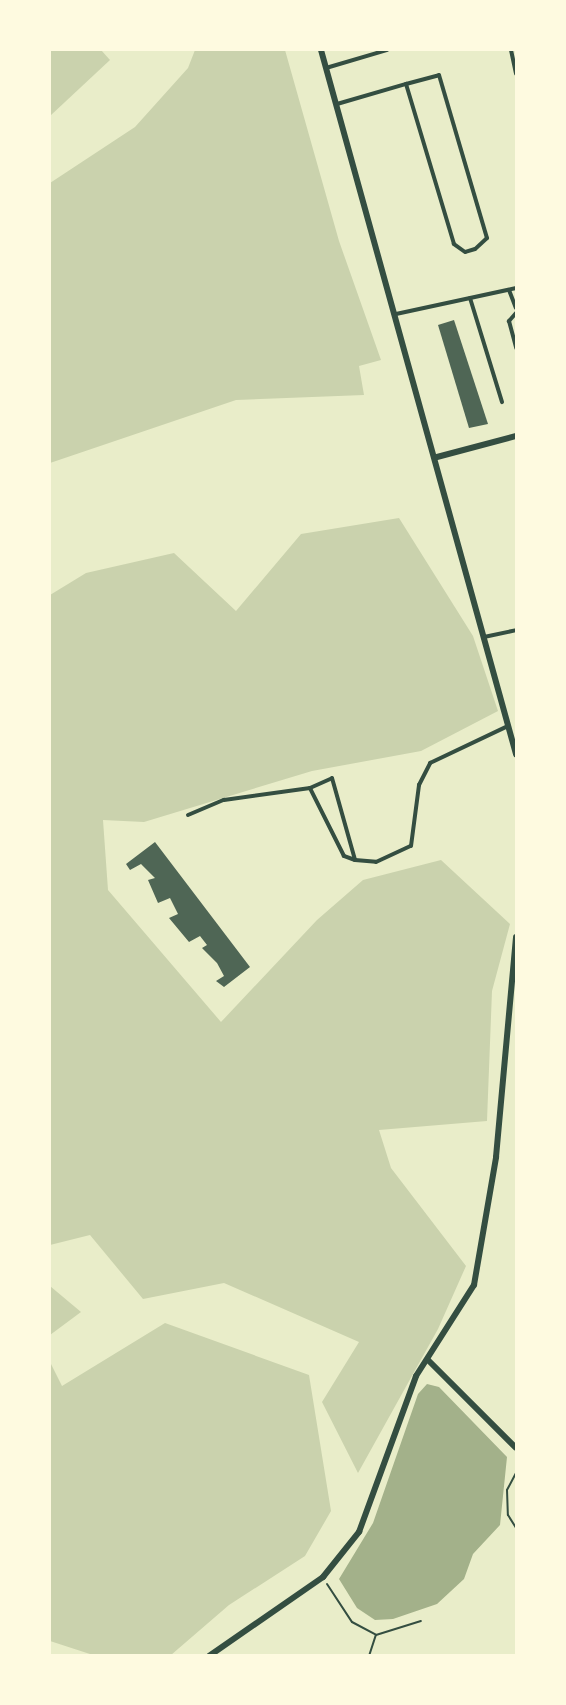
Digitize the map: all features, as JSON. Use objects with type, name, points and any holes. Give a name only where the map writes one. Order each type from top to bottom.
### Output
[{"type":"street","points":[[321,50],[437,457],[516,754]]},
{"type":"street","points":[[437,457],[516,436]]},
{"type":"street","points":[[209,1656],[323,1577],[359,1532],[416,1376],[474,1285],[496,1157],[516,938]]},
{"type":"street","points":[[428,1360],[516,1448]]},
{"type":"lane","points":[[326,68],[387,50]]},
{"type":"lane","points":[[511,50],[516,73]]},
{"type":"lane","points":[[337,104],[406,84],[439,75],[487,238],[475,249],[459,251],[453,244],[406,84]]},
{"type":"lane","points":[[396,314],[516,288]]},
{"type":"lane","points":[[510,290],[516,311],[508,321],[516,348]]},
{"type":"lane","points":[[470,298],[502,402]]},
{"type":"lane","points":[[484,637],[516,630]]},
{"type":"lane","points":[[310,788],[344,856],[355,860],[376,862],[411,846],[419,785],[430,764],[509,726]]},
{"type":"lane","points":[[188,815],[224,800],[310,788],[332,778],[355,860]]},
{"type":"path","points":[[516,1473],[507,1490],[508,1515],[516,1528]]},
{"type":"path","points":[[323,1577],[352,1622],[376,1635],[421,1621]]},
{"type":"path","points":[[369,1656],[376,1635]]},
{"type":"shaded area","points":[[50,50],[101,50],[110,60],[50,116]]},
{"type":"shaded area","points":[[195,50],[285,50],[339,241],[381,360],[359,366],[364,395],[236,400],[50,463],[50,183],[135,127],[188,68]]},
{"type":"shaded area","points":[[399,518],[473,636],[498,711],[421,751],[312,771],[144,822],[103,820],[108,890],[221,1022],[317,920],[363,880],[441,860],[510,924],[492,991],[487,1121],[379,1130],[391,1168],[466,1266],[438,1329],[358,1473],[322,1402],[359,1342],[224,1283],[143,1299],[90,1235],[50,1245],[50,595],[86,573],[174,553],[236,611],[301,534]]},
{"type":"shaded area","points":[[50,1286],[81,1312],[50,1335]]},
{"type":"shaded area","points":[[165,1323],[309,1375],[331,1511],[305,1556],[229,1605],[171,1655],[93,1655],[50,1641],[50,1362],[62,1386]]},
{"type":"shaded area","points":[[427,1384],[439,1387],[507,1457],[500,1525],[473,1554],[464,1579],[437,1604],[393,1619],[375,1620],[357,1608],[339,1579],[373,1523],[418,1394]]},
{"type":"building","points":[[454,320],[488,424],[469,428],[438,325]]},
{"type":"building","points":[[155,842],[250,967],[224,987],[216,981],[224,976],[217,963],[202,948],[207,945],[200,936],[189,942],[169,918],[178,914],[170,898],[158,903],[148,880],[155,878],[141,864],[130,870],[126,864]]}]
